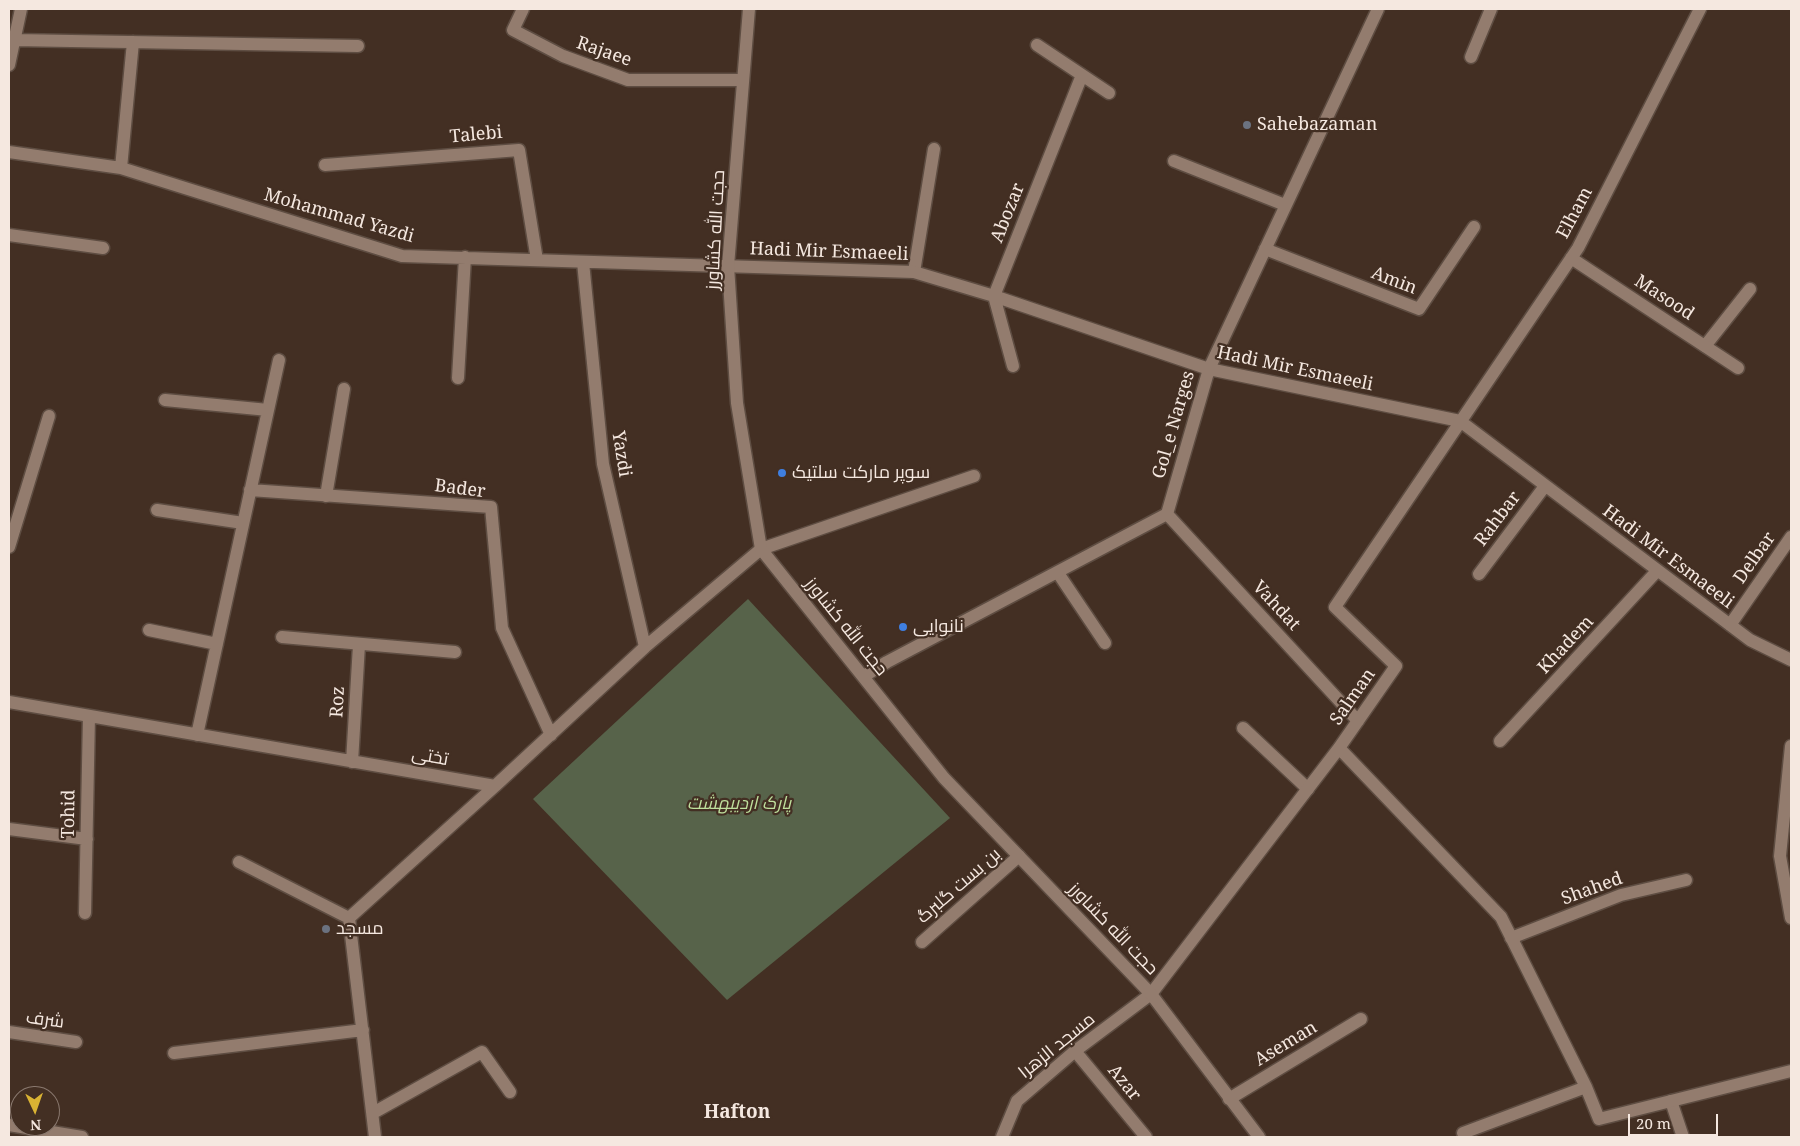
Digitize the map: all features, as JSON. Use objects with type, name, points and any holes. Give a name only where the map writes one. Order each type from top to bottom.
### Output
[{"type":"street","points":[[9,65],[21,9]]},
{"type":"street","name":"Rajaee","points":[[523,9],[513,30],[563,56],[628,80],[743,80]]},
{"type":"street","name":"حجت الله کشاورز","points":[[749,9],[728,266],[737,403],[761,549],[944,778],[1150,994],[1259,1137]]},
{"type":"street","name":"Gol_e Narges","points":[[1167,514],[1208,369],[1378,9]]},
{"type":"street","points":[[1471,57],[1491,9]]},
{"type":"street","name":"Elham","points":[[1460,421],[1571,258],[1700,9]]},
{"type":"street","points":[[14,40],[358,46]]},
{"type":"street","points":[[122,168],[133,42]]},
{"type":"street","points":[[1037,46],[1109,93]]},
{"type":"street","name":"Abozar","points":[[994,296],[1082,75]]},
{"type":"street","points":[[914,272],[934,149]]},
{"type":"street","name":"Talebi","points":[[325,165],[519,150],[537,260]]},
{"type":"street","name":"Mohammad Yazdi","points":[[9,152],[122,168],[402,256],[728,266]]},
{"type":"street","points":[[1174,161],[1285,205]]},
{"type":"street","name":"Amin","points":[[1265,249],[1419,309],[1474,227]]},
{"type":"street","points":[[9,235],[103,248]]},
{"type":"street","points":[[458,378],[465,257]]},
{"type":"street","name":"Masood","points":[[1571,258],[1738,368]]},
{"type":"street","name":"Yazdi","points":[[583,262],[603,464],[645,647]]},
{"type":"street","name":"Hadi Mir Esmaeeli","points":[[728,266],[914,272],[994,296],[1208,369],[1460,421],[1750,640],[1791,660]]},
{"type":"street","points":[[1705,346],[1750,289]]},
{"type":"street","points":[[994,296],[1013,366]]},
{"type":"street","points":[[197,735],[279,360]]},
{"type":"street","points":[[326,496],[344,390]]},
{"type":"street","points":[[165,400],[268,410]]},
{"type":"street","points":[[9,547],[49,416]]},
{"type":"street","name":"Salman","points":[[1150,994],[1340,748],[1396,666],[1335,607],[1460,421]]},
{"type":"street","points":[[349,918],[645,647],[761,549],[974,476]]},
{"type":"street","name":"Rahbar","points":[[1480,574],[1545,486]]},
{"type":"street","name":"Bader","points":[[250,490],[491,507],[502,628],[551,735]]},
{"type":"street","points":[[158,510],[243,523]]},
{"type":"street","points":[[864,676],[887,662],[1167,514]]},
{"type":"street","name":"Vahdat","points":[[1167,514],[1358,721]]},
{"type":"street","name":"Delbar","points":[[1730,625],[1791,536]]},
{"type":"street","name":"Khadem","points":[[1500,741],[1657,571]]},
{"type":"street","points":[[1058,573],[1105,643]]},
{"type":"street","points":[[149,630],[217,644]]},
{"type":"street","points":[[282,637],[455,652]]},
{"type":"street","name":"Roz","points":[[352,762],[359,645]]},
{"type":"street","name":"تختی","points":[[9,702],[495,786]]},
{"type":"street","name":"Tohid","points":[[85,913],[89,716]]},
{"type":"street","points":[[1243,728],[1308,789]]},
{"type":"street","points":[[1791,746],[1780,856],[1791,918]]},
{"type":"street","points":[[1340,748],[1501,917],[1586,1087],[1599,1119],[1791,1071]]},
{"type":"street","points":[[9,829],[86,840]]},
{"type":"street","name":"بن بست گلبرگ","points":[[922,942],[1019,856]]},
{"type":"street","points":[[239,862],[349,918]]},
{"type":"street","name":"Shahed","points":[[1511,938],[1621,895],[1686,880]]},
{"type":"street","points":[[349,918],[375,1137]]},
{"type":"street","name":"مسجد الزهرا","points":[[1002,1137],[1017,1101],[1075,1051],[1150,994]]},
{"type":"street","name":"Aseman","points":[[1230,1099],[1361,1019]]},
{"type":"street","points":[[174,1053],[363,1030]]},
{"type":"street","name":"شرف","points":[[9,1032],[76,1042]]},
{"type":"street","name":"Azar","points":[[1075,1051],[1146,1137]]},
{"type":"street","points":[[373,1113],[482,1052],[510,1092]]},
{"type":"street","points":[[1463,1133],[1586,1087]]},
{"type":"street","points":[[1671,1101],[1683,1137]]},
{"type":"street","points":[[9,1125],[82,1137]]},
{"type":"green space","name":"پارک اردیبهشت","points":[[748,599],[950,818],[727,1000],[533,799]]},
{"type":"place","name":"Sahebazaman","points":[[1247,125]]},
{"type":"place","name":"سوپر مارکت سلتیک","points":[[782,473]]},
{"type":"place","name":"نانوایی","points":[[903,627]]},
{"type":"place","name":"مسجد","points":[[326,929]]},
{"type":"district","name":"Hafton","points":[[737,1113]]}]
